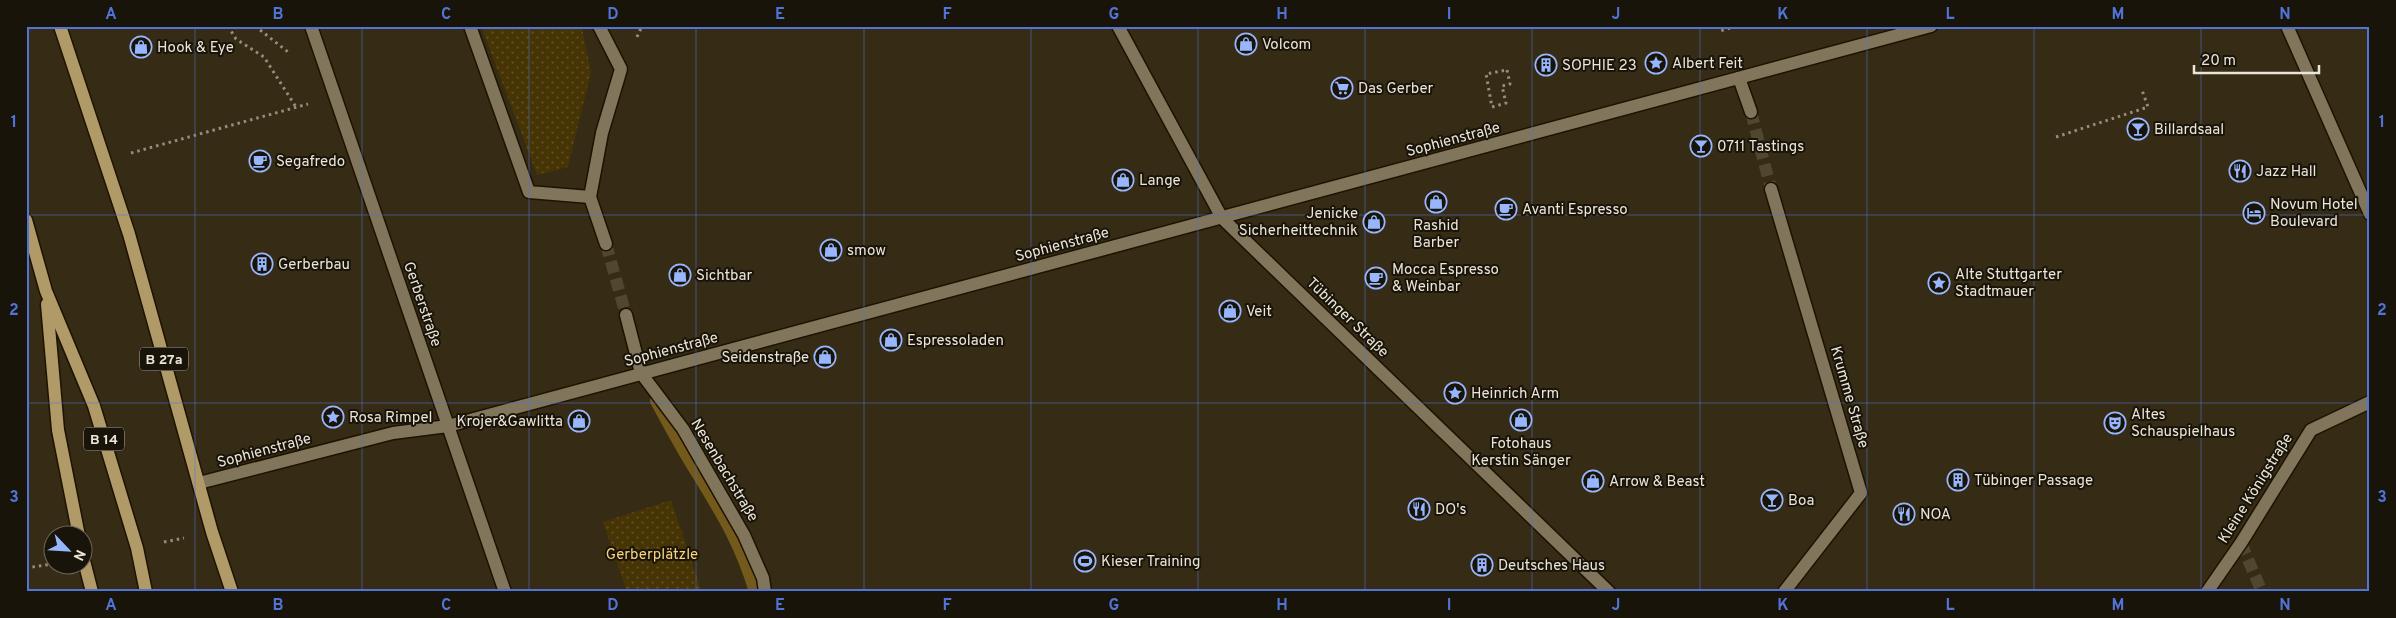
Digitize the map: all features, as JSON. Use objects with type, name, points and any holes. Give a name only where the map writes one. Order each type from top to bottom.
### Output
[{"type":"main road","name":"B 27a","points":[[60,26],[128,234],[212,532],[232,592]]},
{"type":"main road","name":"B 14","points":[[26,220],[46,291],[94,406],[137,548],[146,592]]},
{"type":"main road","name":"B 14","points":[[46,291],[58,430],[77,526]]},
{"type":"main road","points":[[88,576],[92,592]]},
{"type":"street","name":"Gerberstraße","points":[[311,26],[505,592]]},
{"type":"street","points":[[470,26],[529,192],[590,197]]},
{"type":"street","points":[[599,26],[621,69],[602,133],[590,197],[606,244]]},
{"type":"street","name":"Tübinger Straße","points":[[1118,26],[1222,218],[1609,592]]},
{"type":"street","name":"Sophienstraße","points":[[199,483],[393,433],[448,426],[1931,26]]},
{"type":"street","points":[[2287,26],[2370,214]]},
{"type":"street","points":[[1739,78],[1751,112]]},
{"type":"street","name":"Krumme Straße","points":[[1772,189],[1861,493],[1784,592]]},
{"type":"street","points":[[626,315],[641,373]]},
{"type":"street","name":"Nesenbachstraße","points":[[641,373],[683,430],[744,535],[766,592]]},
{"type":"street","name":"Kleine Königstraße","points":[[2207,592],[2241,543],[2310,430],[2370,402]]},
{"type":"path","points":[[104,161],[296,107],[264,57],[236,39],[228,26]]},
{"type":"path","points":[[1718,26],[1720,31],[1737,26]]},
{"type":"path","points":[[1507,70],[1510,84],[1502,86],[1506,103],[1492,107],[1486,74],[1507,70]]},
{"type":"path","points":[[2056,137],[2148,107],[2142,90]]},
{"type":"path","points":[[26,568],[42,566]]},
{"type":"green space","points":[[481,26],[580,26],[582,28],[591,72],[568,167],[537,175]]},
{"type":"green space","name":"Gerberplätzle","points":[[671,500],[702,592],[627,592],[603,522]]},
{"type":"waterway","points":[[656,401],[736,541],[755,592]]},
{"type":"tunnel","points":[[1751,112],[1771,189]]},
{"type":"tunnel","points":[[606,244],[626,315]]},
{"type":"tunnel","points":[[2241,543],[2262,592]]},
{"type":"place","name":"Volcom","points":[[1246,44]]},
{"type":"place","name":"Hook & Eye","points":[[141,47]]},
{"type":"place","name":"Albert Feit","points":[[1656,63]]},
{"type":"place","name":"SOPHIE 23","points":[[1546,65]]},
{"type":"place","name":"Das Gerber","points":[[1342,88]]},
{"type":"place","name":"Billardsaal","points":[[2138,129]]},
{"type":"place","name":"0711 Tastings","points":[[1701,146]]},
{"type":"place","name":"Segafredo","points":[[260,161]]},
{"type":"place","name":"Jazz Hall","points":[[2240,171]]},
{"type":"place","name":"Lange","points":[[1123,180]]},
{"type":"place","name":"Rashid Barber","points":[[1436,202]]},
{"type":"place","name":"Avanti Espresso","points":[[1506,209]]},
{"type":"place","name":"Novum Hotel Boulevard","points":[[2254,213]]},
{"type":"place","name":"Jenicke Sicherheittechnik","points":[[1374,222]]},
{"type":"place","name":"smow","points":[[831,250]]},
{"type":"place","name":"Gerberbau","points":[[262,264]]},
{"type":"place","name":"Sichtbar","points":[[680,275]]},
{"type":"place","name":"Mocca Espresso & Weinbar","points":[[1376,278]]},
{"type":"place","name":"Alte Stuttgarter Stadtmauer","points":[[1939,283]]},
{"type":"place","name":"Veit","points":[[1230,311]]},
{"type":"place","name":"Espressoladen","points":[[891,340]]},
{"type":"place","name":"Seidenstraße","points":[[825,357]]},
{"type":"place","name":"Heinrich Arm","points":[[1455,393]]},
{"type":"place","name":"Rosa Rimpel","points":[[333,417]]},
{"type":"place","name":"Fotohaus Kerstin Sänger","points":[[1521,420]]},
{"type":"place","name":"Krojer&Gawlitta","points":[[579,421]]},
{"type":"place","name":"Altes Schauspielhaus","points":[[2115,423]]},
{"type":"place","name":"Tübinger Passage","points":[[1958,480]]},
{"type":"place","name":"Arrow & Beast","points":[[1593,481]]},
{"type":"place","name":"Boa","points":[[1772,500]]},
{"type":"place","name":"DO's","points":[[1419,509]]},
{"type":"place","name":"NOA","points":[[1904,514]]},
{"type":"place","name":"Kieser Training","points":[[1085,561]]},
{"type":"place","name":"Deutsches Haus","points":[[1482,565]]}]
